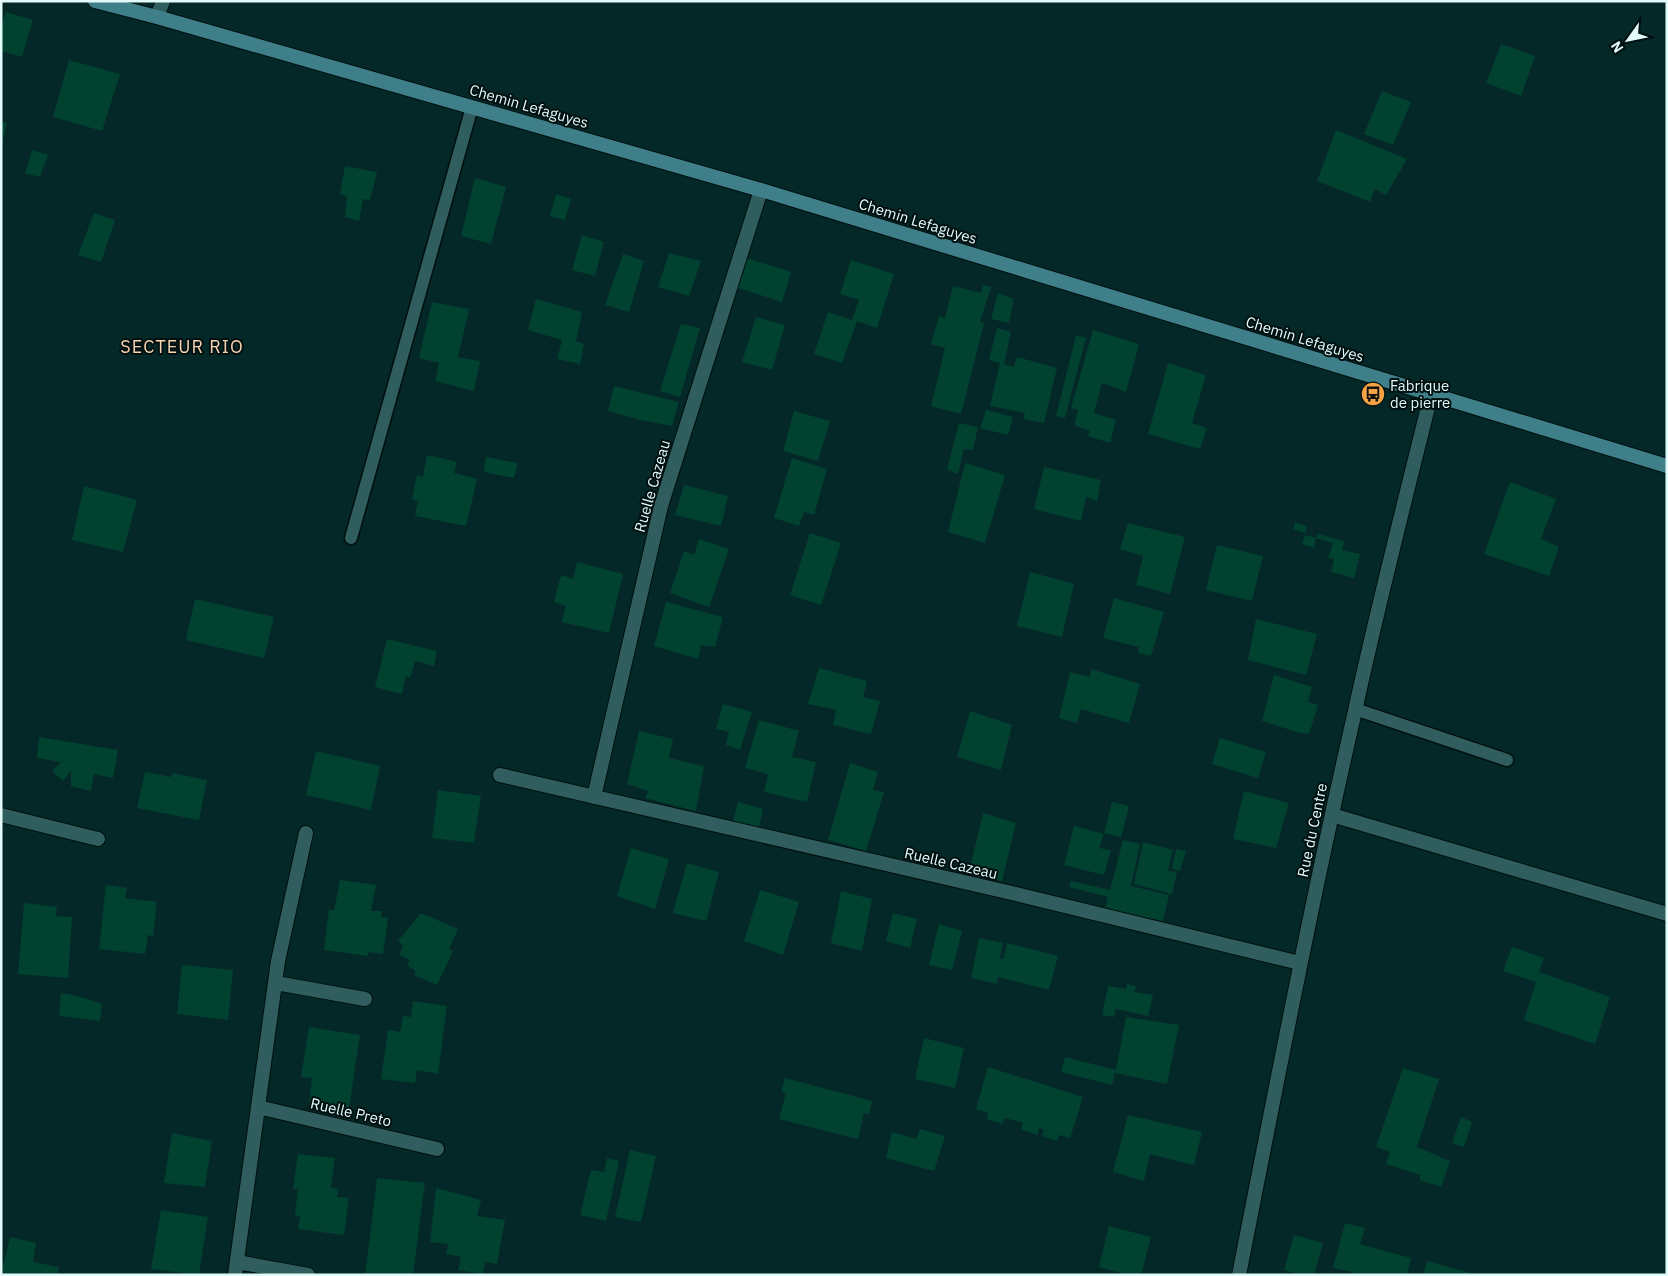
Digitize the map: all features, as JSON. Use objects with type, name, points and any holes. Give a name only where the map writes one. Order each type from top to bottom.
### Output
[{"type":"main road","name":"Chemin Lefaguyes","points":[[95,1],[157,17],[761,190],[1667,466]]},
{"type":"street","points":[[157,17],[163,1]]},
{"type":"street","name":"Ruelle Cazeau","points":[[594,797],[661,506],[761,190]]},
{"type":"street","name":"Rue du Centre","points":[[1240,1275],[1300,963],[1332,815],[1355,709],[1431,394]]},
{"type":"street","name":"Ruelle Cazeau","points":[[500,775],[1016,894],[1300,963]]},
{"type":"street","points":[[1,815],[98,839]]},
{"type":"street","points":[[1332,815],[1667,914]]},
{"type":"street","points":[[306,833],[278,961],[236,1268],[308,1275]]},
{"type":"street","points":[[276,983],[365,999]]},
{"type":"street","name":"Ruelle Preto","points":[[258,1107],[436,1149]]},
{"type":"lane","points":[[351,538],[472,107]]},
{"type":"lane","points":[[1355,709],[1507,760]]},
{"type":"building","points":[[6,12],[33,20],[22,57],[1,51],[1,27]]},
{"type":"building","points":[[1501,44],[1535,56],[1521,96],[1486,83]]},
{"type":"building","points":[[69,60],[120,74],[102,131],[53,117]]},
{"type":"building","points":[[1382,91],[1411,102],[1393,145],[1364,134]]},
{"type":"building","points":[[1,121],[7,123],[2,143],[1,143]]},
{"type":"building","points":[[1336,130],[1407,159],[1386,195],[1375,189],[1370,202],[1317,181]]},
{"type":"building","points":[[32,150],[48,155],[40,177],[25,173]]},
{"type":"building","points":[[345,166],[377,172],[370,200],[363,199],[359,221],[345,217],[347,196],[340,194]]},
{"type":"building","points":[[475,178],[506,187],[491,244],[461,236]]},
{"type":"building","points":[[556,194],[571,199],[565,220],[550,216]]},
{"type":"building","points":[[94,213],[115,220],[101,262],[78,255]]},
{"type":"building","points":[[582,235],[604,242],[595,276],[572,270]]},
{"type":"building","points":[[669,253],[701,261],[689,296],[658,287]]},
{"type":"building","points":[[623,254],[644,261],[629,312],[605,305]]},
{"type":"building","points":[[744,257],[791,272],[782,302],[735,287]]},
{"type":"building","points":[[851,260],[894,274],[877,328],[857,321],[842,363],[814,354],[828,312],[852,320],[859,300],[840,294]]},
{"type":"building","points":[[983,285],[991,287],[980,322],[984,323],[961,414],[931,406],[945,348],[931,344],[939,316],[945,318],[953,286],[981,293]]},
{"type":"building","points":[[998,293],[1014,299],[1009,323],[991,319]]},
{"type":"building","points":[[536,299],[582,312],[576,341],[584,344],[580,364],[557,359],[562,340],[528,330]]},
{"type":"building","points":[[432,302],[469,309],[458,357],[480,361],[474,391],[435,381],[439,363],[419,358]]},
{"type":"building","points":[[756,317],[785,325],[772,370],[742,362]]},
{"type":"building","points":[[681,324],[700,328],[680,397],[660,391]]},
{"type":"building","points":[[997,328],[1011,332],[1004,364],[1014,367],[1017,357],[1057,368],[1044,423],[1023,419],[1025,413],[990,406],[1000,363],[989,360]]},
{"type":"building","points":[[1093,330],[1139,344],[1126,392],[1102,383],[1094,413],[1116,420],[1110,443],[1088,436],[1090,431],[1074,425],[1078,410],[1071,408]]},
{"type":"building","points":[[1076,335],[1086,338],[1065,418],[1056,416]]},
{"type":"building","points":[[1168,363],[1206,375],[1192,423],[1207,428],[1200,449],[1148,434]]},
{"type":"building","points":[[614,386],[679,402],[672,426],[608,411]]},
{"type":"building","points":[[986,410],[1013,417],[1008,435],[980,428]]},
{"type":"building","points":[[794,411],[830,421],[818,461],[783,451]]},
{"type":"building","points":[[959,423],[978,427],[973,450],[964,449],[958,474],[947,469]]},
{"type":"building","points":[[427,455],[457,462],[454,473],[477,479],[466,526],[415,516],[418,501],[412,500],[417,475],[423,477]]},
{"type":"building","points":[[486,457],[518,463],[514,478],[484,472]]},
{"type":"building","points":[[792,458],[827,469],[814,515],[804,512],[799,526],[774,518]]},
{"type":"building","points":[[965,463],[1005,475],[985,543],[948,532]]},
{"type":"building","points":[[1044,467],[1101,480],[1097,501],[1086,497],[1081,521],[1034,509]]},
{"type":"building","points":[[1510,482],[1556,499],[1541,539],[1559,547],[1549,576],[1484,554]]},
{"type":"building","points":[[684,485],[728,496],[721,526],[675,515]]},
{"type":"building","points":[[84,486],[137,500],[123,552],[72,540]]},
{"type":"building","points":[[1295,522],[1307,527],[1305,533],[1293,529]]},
{"type":"building","points":[[1128,523],[1185,537],[1170,594],[1136,585],[1143,556],[1120,549]]},
{"type":"building","points":[[810,533],[841,543],[821,605],[790,595]]},
{"type":"building","points":[[1318,534],[1344,541],[1342,550],[1360,554],[1354,578],[1331,572],[1334,559],[1328,558],[1333,543],[1316,538]]},
{"type":"building","points":[[1305,535],[1316,538],[1314,548],[1302,544]]},
{"type":"building","points":[[699,539],[729,549],[709,607],[670,593],[684,551],[694,555]]},
{"type":"building","points":[[1217,545],[1263,556],[1252,601],[1206,590]]},
{"type":"building","points":[[577,562],[623,574],[609,633],[562,622],[566,606],[554,602],[557,589],[561,575],[573,579]]},
{"type":"building","points":[[1030,572],[1074,584],[1062,637],[1017,626]]},
{"type":"building","points":[[1114,598],[1164,612],[1151,656],[1138,653],[1139,647],[1103,638]]},
{"type":"building","points":[[195,599],[274,617],[264,658],[186,640]]},
{"type":"building","points":[[666,602],[723,617],[715,647],[701,645],[698,659],[654,646]]},
{"type":"building","points":[[1256,619],[1317,634],[1306,675],[1248,660]]},
{"type":"building","points":[[387,639],[437,651],[434,666],[415,661],[410,678],[406,676],[402,694],[375,687]]},
{"type":"building","points":[[819,668],[867,681],[863,697],[880,701],[871,734],[833,725],[836,710],[808,704]]},
{"type":"building","points":[[1091,669],[1140,684],[1129,723],[1081,709],[1077,723],[1059,718],[1070,672],[1090,677]]},
{"type":"building","points":[[1274,675],[1312,687],[1308,702],[1318,705],[1309,734],[1262,721]]},
{"type":"building","points":[[723,704],[752,712],[740,750],[726,745],[729,732],[716,729]]},
{"type":"building","points":[[970,711],[1012,725],[1001,770],[957,757]]},
{"type":"building","points":[[759,720],[799,731],[792,757],[816,762],[807,802],[764,792],[768,774],[745,768]]},
{"type":"building","points":[[639,731],[673,739],[669,758],[704,766],[696,811],[645,798],[648,791],[627,784]]},
{"type":"building","points":[[39,737],[118,750],[113,778],[94,774],[91,791],[71,786],[71,771],[63,781],[52,771],[61,762],[37,758]]},
{"type":"building","points":[[1220,738],[1266,752],[1258,778],[1212,764]]},
{"type":"building","points":[[316,751],[380,766],[371,810],[306,795]]},
{"type":"building","points":[[850,763],[878,772],[873,790],[884,792],[866,851],[828,840]]},
{"type":"building","points":[[145,772],[171,777],[172,773],[207,780],[199,820],[137,808]]},
{"type":"building","points":[[438,790],[481,796],[474,843],[432,838]]},
{"type":"building","points":[[1244,791],[1289,803],[1276,848],[1233,839]]},
{"type":"building","points":[[738,802],[763,809],[758,831],[732,824]]},
{"type":"building","points":[[1112,802],[1129,806],[1121,837],[1104,833]]},
{"type":"building","points":[[983,813],[1016,823],[1002,881],[969,872]]},
{"type":"building","points":[[1074,826],[1104,834],[1099,848],[1111,850],[1104,875],[1064,865]]},
{"type":"building","points":[[1123,840],[1140,844],[1131,886],[1169,895],[1163,921],[1105,909],[1108,897],[1069,887],[1071,881],[1110,890]]},
{"type":"building","points":[[1143,842],[1173,850],[1168,871],[1177,872],[1172,894],[1134,884]]},
{"type":"building","points":[[631,848],[669,859],[655,909],[617,896]]},
{"type":"building","points":[[1176,849],[1186,851],[1180,871],[1172,869]]},
{"type":"building","points":[[687,863],[719,872],[706,921],[673,913]]},
{"type":"building","points":[[340,880],[376,885],[371,911],[382,911],[381,917],[388,918],[383,954],[368,952],[368,956],[324,950],[329,909],[334,911]]},
{"type":"building","points":[[106,885],[127,888],[125,898],[157,902],[153,936],[148,935],[145,954],[99,949]]},
{"type":"building","points":[[760,890],[799,902],[783,955],[744,941]]},
{"type":"building","points":[[841,891],[872,899],[862,951],[831,943]]},
{"type":"building","points":[[24,903],[57,907],[56,916],[72,917],[68,978],[18,974]]},
{"type":"building","points":[[421,913],[458,929],[449,949],[453,951],[437,985],[414,975],[416,971],[407,966],[410,960],[399,955],[403,946],[398,941]]},
{"type":"building","points":[[893,913],[917,919],[910,948],[886,941]]},
{"type":"building","points":[[939,924],[962,931],[952,970],[929,965]]},
{"type":"building","points":[[979,938],[1003,943],[1000,958],[1003,959],[1007,943],[1058,956],[1049,990],[998,977],[997,984],[971,978]]},
{"type":"building","points":[[1512,947],[1544,958],[1539,972],[1610,997],[1595,1044],[1524,1020],[1536,982],[1503,971]]},
{"type":"building","points":[[182,965],[233,970],[228,1020],[177,1014]]},
{"type":"building","points":[[1127,984],[1136,986],[1134,992],[1153,995],[1148,1016],[1116,1009],[1114,1017],[1102,1015],[1108,986],[1126,989]]},
{"type":"building","points":[[61,993],[78,996],[102,1004],[100,1021],[59,1016]]},
{"type":"building","points":[[413,1001],[447,1006],[438,1074],[417,1070],[415,1083],[381,1079],[388,1030],[400,1032],[403,1016],[411,1017]]},
{"type":"building","points":[[1126,1017],[1179,1025],[1167,1084],[1115,1073],[1112,1085],[1061,1072],[1065,1057],[1116,1070]]},
{"type":"building","points":[[309,1027],[360,1035],[348,1115],[309,1105],[312,1078],[301,1077]]},
{"type":"building","points":[[924,1038],[964,1048],[955,1088],[915,1079]]},
{"type":"building","points":[[988,1067],[1083,1097],[1070,1138],[1059,1135],[1057,1141],[1042,1136],[1044,1130],[1039,1128],[1037,1135],[1021,1129],[1023,1123],[1005,1118],[1002,1124],[987,1119],[988,1113],[976,1109]]},
{"type":"building","points":[[1403,1068],[1439,1079],[1417,1147],[1450,1161],[1441,1187],[1420,1180],[1420,1175],[1386,1164],[1390,1152],[1376,1147]]},
{"type":"building","points":[[785,1078],[872,1101],[869,1115],[864,1113],[858,1139],[779,1119],[786,1093],[781,1092]]},
{"type":"building","points":[[1128,1115],[1202,1132],[1194,1165],[1150,1154],[1144,1181],[1113,1172]]},
{"type":"building","points":[[1461,1117],[1472,1122],[1464,1147],[1452,1143]]},
{"type":"building","points":[[920,1129],[945,1136],[934,1171],[886,1158],[892,1132],[916,1139]]},
{"type":"building","points":[[172,1133],[212,1141],[205,1187],[164,1183]]},
{"type":"building","points":[[630,1150],[656,1156],[641,1222],[615,1217]]},
{"type":"building","points":[[298,1154],[335,1158],[331,1188],[338,1189],[337,1197],[349,1198],[344,1235],[298,1229],[300,1216],[295,1216],[298,1189],[293,1189]]},
{"type":"building","points":[[607,1158],[619,1161],[606,1221],[580,1215],[591,1170],[604,1172]]},
{"type":"building","points":[[377,1178],[425,1183],[413,1275],[365,1275]]},
{"type":"building","points":[[436,1188],[481,1200],[477,1216],[505,1220],[497,1264],[485,1262],[483,1274],[458,1270],[461,1257],[446,1254],[448,1244],[430,1242]]},
{"type":"building","points":[[161,1210],[208,1217],[199,1275],[151,1269]]},
{"type":"building","points":[[1345,1223],[1365,1228],[1360,1244],[1411,1258],[1407,1275],[1351,1275],[1352,1272],[1333,1268]]},
{"type":"building","points":[[1109,1226],[1151,1237],[1141,1275],[1129,1275],[1099,1267]]},
{"type":"building","points":[[1294,1235],[1323,1243],[1314,1275],[1302,1275],[1284,1270]]},
{"type":"building","points":[[10,1237],[36,1243],[33,1262],[59,1267],[57,1275],[1,1275]]},
{"type":"building","points":[[1427,1261],[1475,1274],[1475,1275],[1423,1275]]},
{"type":"place","name":"Fabrique de pierre","points":[[1373,394]]},
{"type":"district","name":"SECTEUR RIO","points":[[182,346]]}]
